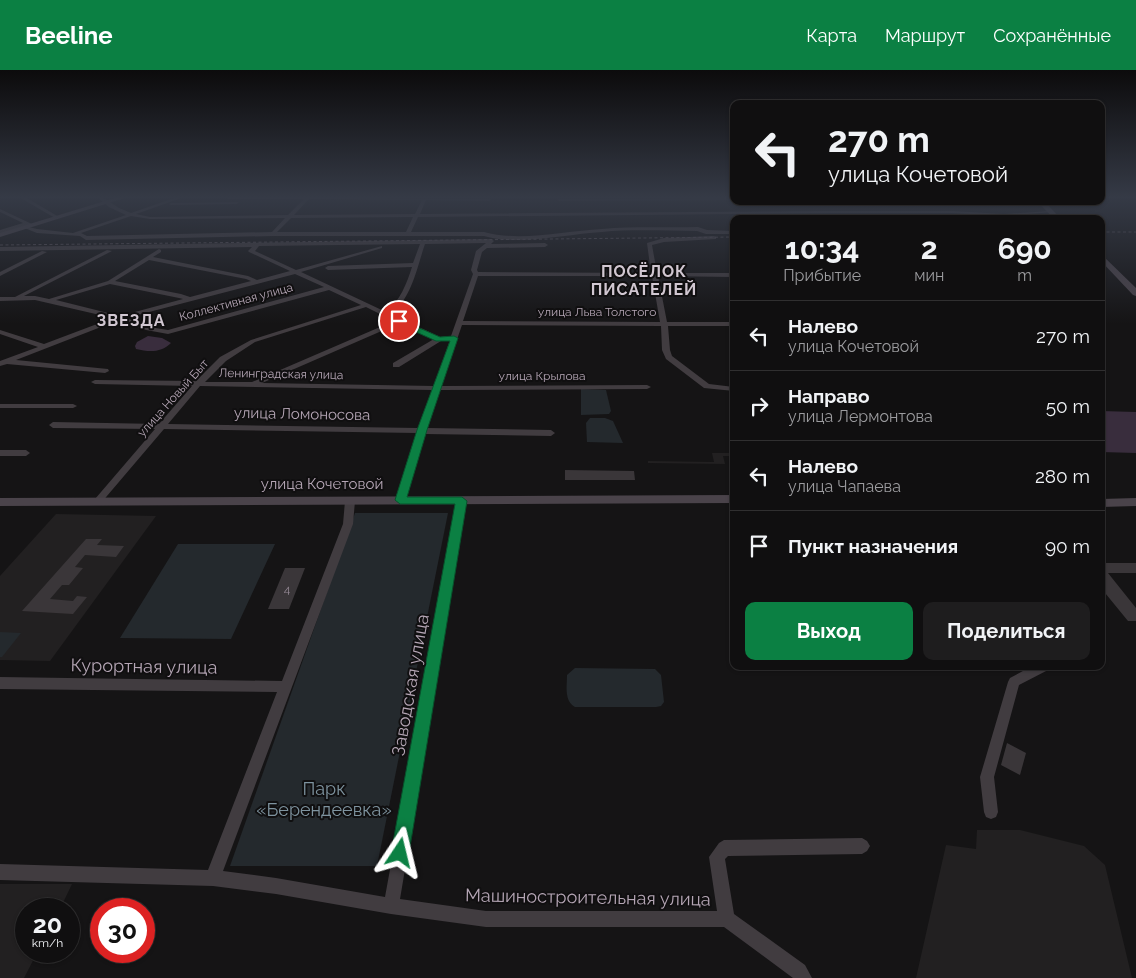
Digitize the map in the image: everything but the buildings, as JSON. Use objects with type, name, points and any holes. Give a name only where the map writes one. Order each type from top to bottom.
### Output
[{"type":"main road","points":[[1105,260],[1136,293]]},
{"type":"main road","name":"улица Кочетовой","points":[[0,502],[730,499]]},
{"type":"main road","points":[[1105,503],[1136,502]]},
{"type":"street","points":[[686,239],[664,240],[648,244],[664,324],[666,350],[669,357],[707,386],[730,389]]},
{"type":"street","points":[[0,249],[491,241],[479,250],[474,270],[476,274],[400,500]]},
{"type":"street","points":[[296,273],[396,243]]},
{"type":"street","points":[[385,315],[394,310],[406,290],[423,243]]},
{"type":"street","points":[[257,245],[251,251],[439,339]]},
{"type":"street","points":[[486,246],[545,246]]},
{"type":"street","points":[[13,300],[109,251]]},
{"type":"street","points":[[50,301],[110,282],[159,251]]},
{"type":"street","points":[[0,274],[44,252]]},
{"type":"street","points":[[148,258],[248,278],[257,282]]},
{"type":"street","points":[[3,363],[118,318],[257,282],[336,266],[415,265]]},
{"type":"street","points":[[476,274],[730,275]]},
{"type":"street","points":[[110,282],[188,299]]},
{"type":"street","name":"Коллективная улица","points":[[0,299],[35,298],[110,314],[148,329],[168,332],[328,288]]},
{"type":"street","name":"улица Новый Быт","points":[[98,501],[198,384],[223,359],[253,341],[366,305]]},
{"type":"street","points":[[249,385],[399,321]]},
{"type":"street","name":"улица Льва Толстого","points":[[460,323],[730,324]]},
{"type":"street","points":[[0,332],[45,347]]},
{"type":"street","points":[[396,365],[439,339],[454,338]]},
{"type":"street","points":[[3,363],[105,371]]},
{"type":"street","name":"Ленинградская улица","points":[[95,382],[437,388]]},
{"type":"street","name":"улица Крылова","points":[[437,388],[647,387]]},
{"type":"street","points":[[0,406],[73,406]]},
{"type":"street","name":"улица Ломоносова","points":[[53,426],[551,433]]},
{"type":"street","points":[[0,453],[26,453]]},
{"type":"street","points":[[213,878],[348,524],[350,501]]},
{"type":"street","name":"Заводская улица","points":[[391,906],[462,501]]},
{"type":"street","points":[[991,812],[987,777],[1014,682],[1036,670]]},
{"type":"street","name":"Курортная улица","points":[[0,682],[286,686]]},
{"type":"street","points":[[803,978],[800,971],[727,919],[716,857],[724,848],[862,846]]},
{"type":"street","name":"Машиностроительная улица","points":[[0,872],[213,878],[486,919],[727,919]]},
{"type":"shaded area","points":[[148,336],[162,338],[171,343],[163,349],[155,351],[136,349],[137,342]]},
{"type":"shaded area","points":[[1105,411],[1136,412],[1136,453],[1105,452]]},
{"type":"shaded area","points":[[712,453],[730,453],[730,456],[723,456],[725,464],[648,463],[648,461],[714,462]]},
{"type":"shaded area","points":[[56,514],[156,516],[50,661],[0,660],[0,576]]},
{"type":"shaded area","points":[[977,830],[1020,830],[1084,846],[1105,865],[1132,978],[916,978],[946,845],[976,849]]},
{"type":"shaded area","points":[[0,884],[72,884],[65,898],[15,898],[15,963],[32,963],[24,978],[0,978]]},
{"type":"green space","points":[[581,389],[606,390],[611,411],[609,414],[581,415]]},
{"type":"green space","points":[[590,418],[605,418],[613,421],[623,443],[587,442],[586,423]]},
{"type":"green space","name":"Парк «Берендеевка»","points":[[355,513],[448,513],[377,866],[230,866]]},
{"type":"green space","points":[[178,544],[275,544],[231,639],[120,638]]},
{"type":"green space","points":[[0,632],[21,633],[2,657],[0,657]]},
{"type":"green space","points":[[575,668],[655,669],[661,675],[664,702],[661,706],[656,707],[575,707],[571,704],[568,697],[567,675]]},
{"type":"railway","points":[[0,245],[516,239]]},
{"type":"district","name":"ПОСЁЛОК ПИСАТЕЛЕЙ","points":[[644,280]]},
{"type":"district","name":"ЗВЕЗДА","points":[[131,320]]},
{"type":"route","points":[[399,321],[439,339],[454,338],[400,500],[462,501],[400,853]]}]
